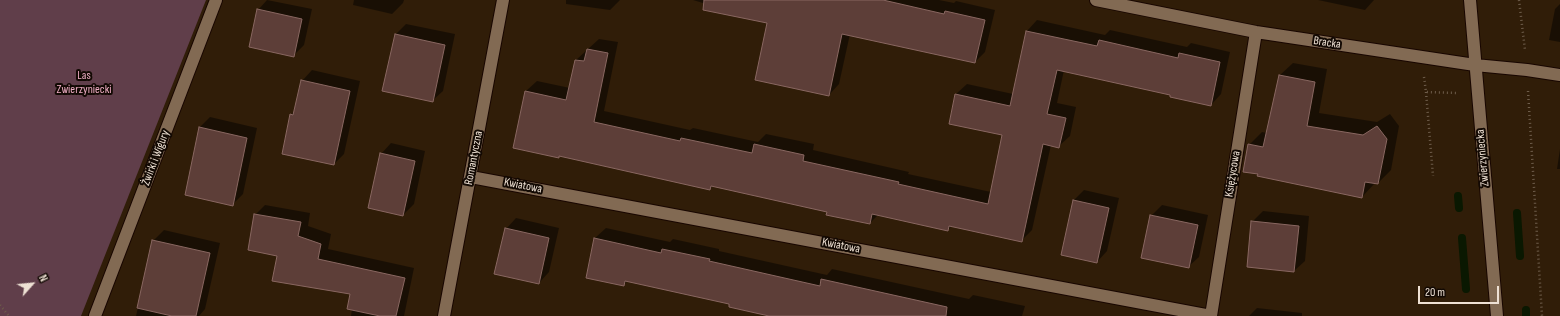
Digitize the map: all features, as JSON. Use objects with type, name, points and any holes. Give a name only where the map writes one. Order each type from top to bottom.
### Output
[{"type":"street","name":"Żwirki i Wigury","points":[[95,316],[216,0]]},
{"type":"street","name":"Romantyczna","points":[[444,316],[503,0]]},
{"type":"street","name":"Bracka","points":[[1096,0],[1256,32],[1475,65],[1560,75]]},
{"type":"street","name":"Zwierzyniecka","points":[[1470,0],[1497,316]]},
{"type":"street","name":"Księżycowa","points":[[1211,316],[1256,32]]},
{"type":"street","name":"Kwiatowa","points":[[471,177],[1211,316]]},
{"type":"path","points":[[1518,0],[1527,70],[1542,316]]},
{"type":"path","points":[[1426,92],[1433,176]]},
{"type":"path","points":[[0,305],[9,316]]},
{"type":"green space","name":"Las Zwierzyniecki","points":[[0,0],[206,0],[81,316],[0,316]]},
{"type":"building","points":[[704,0],[883,0],[944,14],[945,11],[985,20],[975,63],[842,34],[829,96],[755,80],[767,23],[703,10]]},
{"type":"building","points":[[257,9],[302,19],[294,57],[249,47]]},
{"type":"building","points":[[1026,31],[1097,46],[1099,40],[1178,58],[1179,53],[1220,62],[1211,106],[1170,97],[1170,95],[1057,70],[1047,114],[1066,118],[1059,148],[1043,144],[1022,242],[949,226],[948,231],[872,214],[870,224],[826,215],[827,212],[711,186],[710,190],[559,156],[559,158],[513,148],[525,91],[566,100],[575,60],[584,61],[587,49],[608,53],[594,122],[680,141],[681,138],[752,153],[754,144],[804,155],[803,161],[899,182],[898,184],[988,204],[1002,135],[949,124],[955,94],[1010,106]]},
{"type":"building","points":[[395,34],[445,45],[433,102],[382,91]]},
{"type":"building","points":[[1279,75],[1315,82],[1307,126],[1363,135],[1377,126],[1387,139],[1378,184],[1365,182],[1362,198],[1257,176],[1258,174],[1243,172],[1248,144],[1263,147]]},
{"type":"building","points":[[301,80],[350,91],[334,165],[282,154],[290,114],[293,115]]},
{"type":"building","points":[[199,127],[247,138],[233,206],[185,195]]},
{"type":"building","points":[[380,153],[415,161],[403,216],[368,208]]},
{"type":"building","points":[[1073,200],[1109,208],[1097,263],[1061,255]]},
{"type":"building","points":[[254,214],[301,222],[298,236],[321,244],[318,259],[405,278],[396,316],[380,316],[347,309],[350,294],[272,281],[277,256],[248,250]]},
{"type":"building","points":[[1150,215],[1198,225],[1189,268],[1141,258]]},
{"type":"building","points":[[1251,221],[1299,226],[1294,272],[1247,267]]},
{"type":"building","points":[[505,228],[549,238],[539,284],[494,274]]},
{"type":"building","points":[[594,238],[661,253],[662,249],[710,259],[709,261],[820,286],[821,279],[947,307],[946,316],[769,316],[729,307],[729,304],[625,281],[624,286],[586,278]]},
{"type":"building","points":[[152,240],[210,253],[196,316],[172,316],[137,308]]},
{"type":"waterway","points":[[1458,196],[1459,208]]},
{"type":"waterway","points":[[1517,213],[1520,256]]},
{"type":"waterway","points":[[1462,238],[1466,289]]},
{"type":"waterway","points":[[1526,310],[1526,316]]}]
